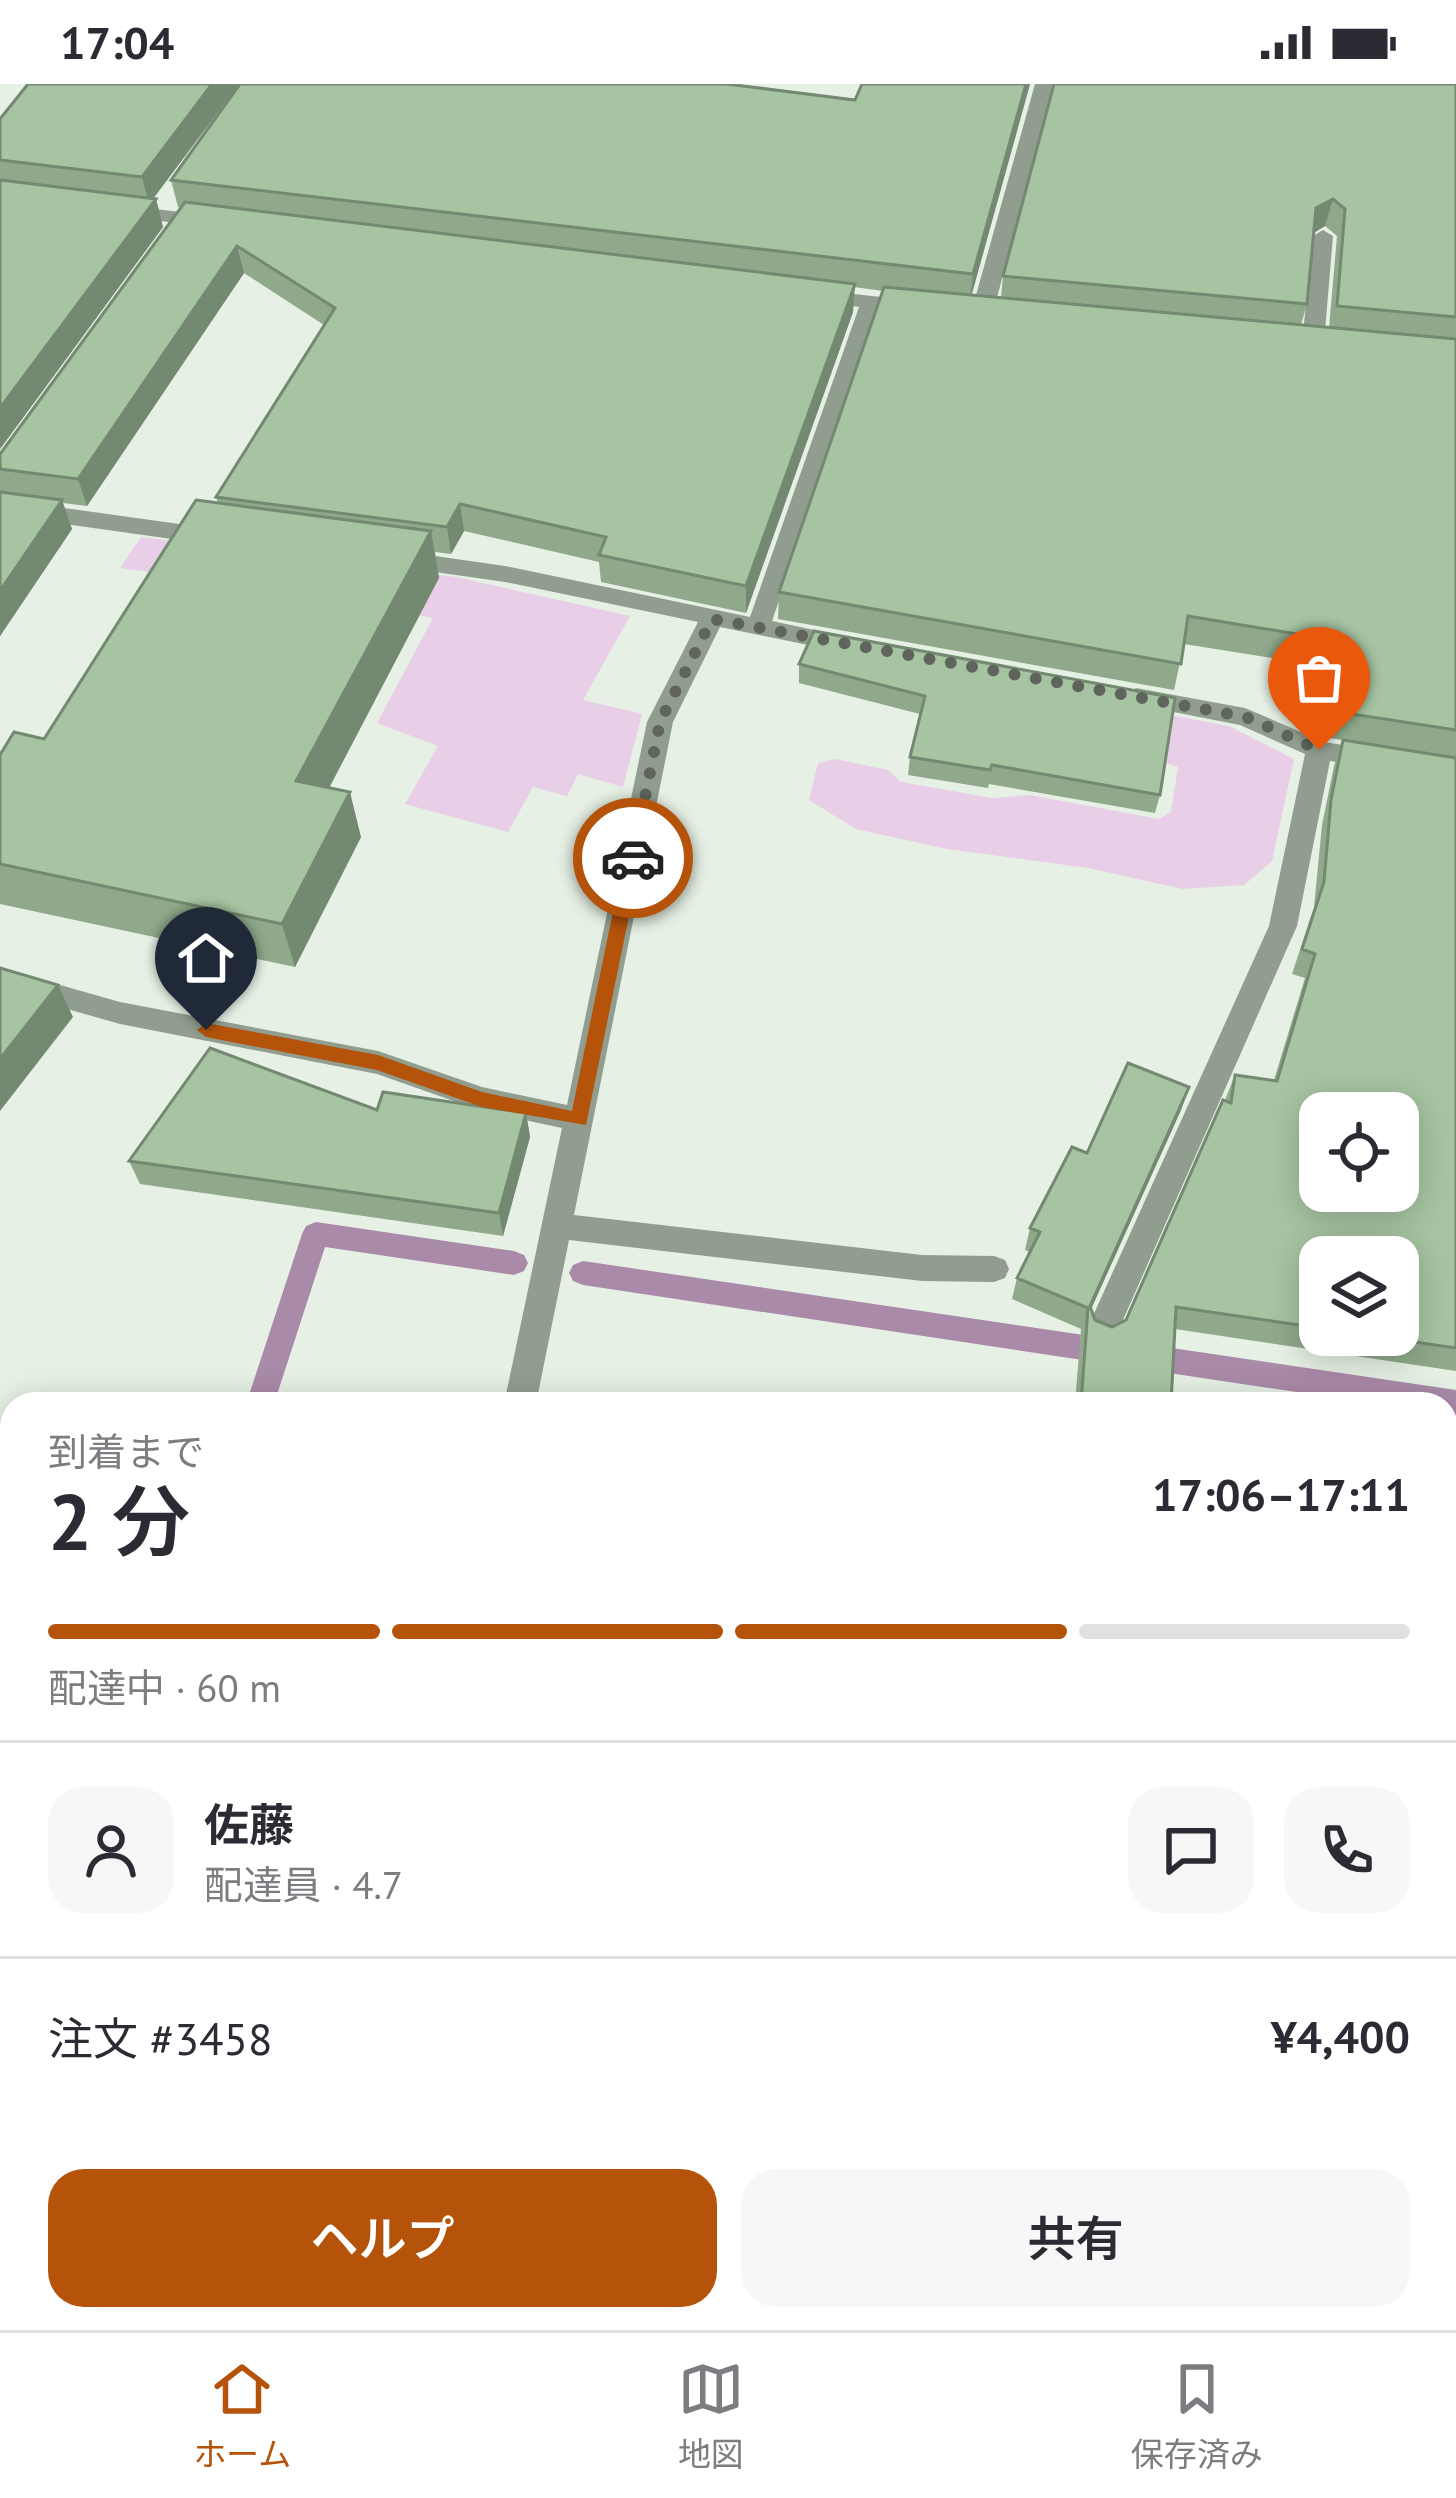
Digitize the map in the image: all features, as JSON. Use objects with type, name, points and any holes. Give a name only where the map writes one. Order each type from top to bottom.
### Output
[{"type":"street","points":[[960,311],[1044,84]]},
{"type":"street","points":[[90,207],[164,206],[178,227],[232,224]]},
{"type":"street","points":[[1313,343],[1323,236]]},
{"type":"street","points":[[800,294],[1006,315]]},
{"type":"street","points":[[758,628],[871,303]]},
{"type":"street","points":[[1289,340],[1337,345]]},
{"type":"street","points":[[0,507],[244,541]]},
{"type":"street","points":[[379,556],[505,574],[874,650]]},
{"type":"street","points":[[522,1392],[660,722],[712,619]]},
{"type":"street","points":[[1106,692],[1246,717],[1319,750],[1456,772]]},
{"type":"street","points":[[1103,1329],[1283,926],[1319,750]]},
{"type":"street","points":[[0,979],[120,1013],[378,1063],[482,1099],[580,1120]]},
{"type":"street","points":[[556,1226],[922,1268],[994,1268]]},
{"type":"shaded area","points":[[141,537],[456,577],[630,616],[583,700],[642,714],[623,787],[578,774],[567,796],[533,787],[508,832],[405,804],[438,746],[377,723],[433,618],[291,590],[120,568]]},
{"type":"shaded area","points":[[1138,709],[1229,726],[1294,759],[1272,861],[1244,885],[1183,889],[1088,868],[947,849],[856,829],[809,800],[818,763],[835,759],[888,770],[901,782],[992,798],[1030,795],[1159,819],[1171,812],[1178,767],[1140,755]]},
{"type":"building","points":[[28,84],[212,84],[142,177],[0,160],[0,119]]},
{"type":"building","points":[[240,84],[727,84],[855,100],[862,84],[1026,84],[973,274],[171,180]]},
{"type":"building","points":[[1054,84],[1456,84],[1456,317],[1337,306],[1345,209],[1333,199],[1316,208],[1307,304],[1003,276]]},
{"type":"building","points":[[0,180],[156,199],[0,408]]},
{"type":"building","points":[[185,202],[855,284],[746,586],[599,555],[606,537],[460,504],[447,527],[216,497],[335,308],[237,246],[78,479],[0,469],[0,454]]},
{"type":"building","points":[[884,287],[1456,339],[1456,730],[1339,712],[1345,642],[1188,616],[1181,664],[779,592]]},
{"type":"building","points":[[0,492],[62,500],[0,591]]},
{"type":"building","points":[[196,500],[431,531],[296,781],[350,792],[282,924],[0,864],[0,755],[14,732],[44,739]]},
{"type":"building","points":[[814,631],[1175,698],[1160,795],[992,765],[990,770],[910,757],[925,696],[799,664]]},
{"type":"building","points":[[1343,740],[1456,758],[1456,1348],[1419,1343],[1419,1236],[1299,1236],[1299,1325],[1176,1307],[1172,1392],[1082,1392],[1088,1308],[1017,1278],[1040,1232],[1030,1228],[1072,1147],[1087,1153],[1128,1063],[1189,1087],[1090,1306],[1095,1320],[1112,1327],[1126,1320],[1223,1100],[1231,1103],[1235,1075],[1277,1081],[1315,954],[1302,949],[1324,882],[1331,800]]},
{"type":"building","points":[[0,968],[58,985],[0,1059]]},
{"type":"building","points":[[210,1048],[377,1110],[383,1092],[526,1113],[499,1213],[129,1161]]},
{"type":"waterway","points":[[264,1392],[316,1234],[514,1263]]},
{"type":"waterway","points":[[583,1273],[1382,1392]]},
{"type":"way so far","points":[[633,858],[660,722],[712,619],[1246,717],[1319,750]]},
{"type":"route","points":[[206,1030],[378,1063],[482,1099],[580,1120],[633,858]]}]
